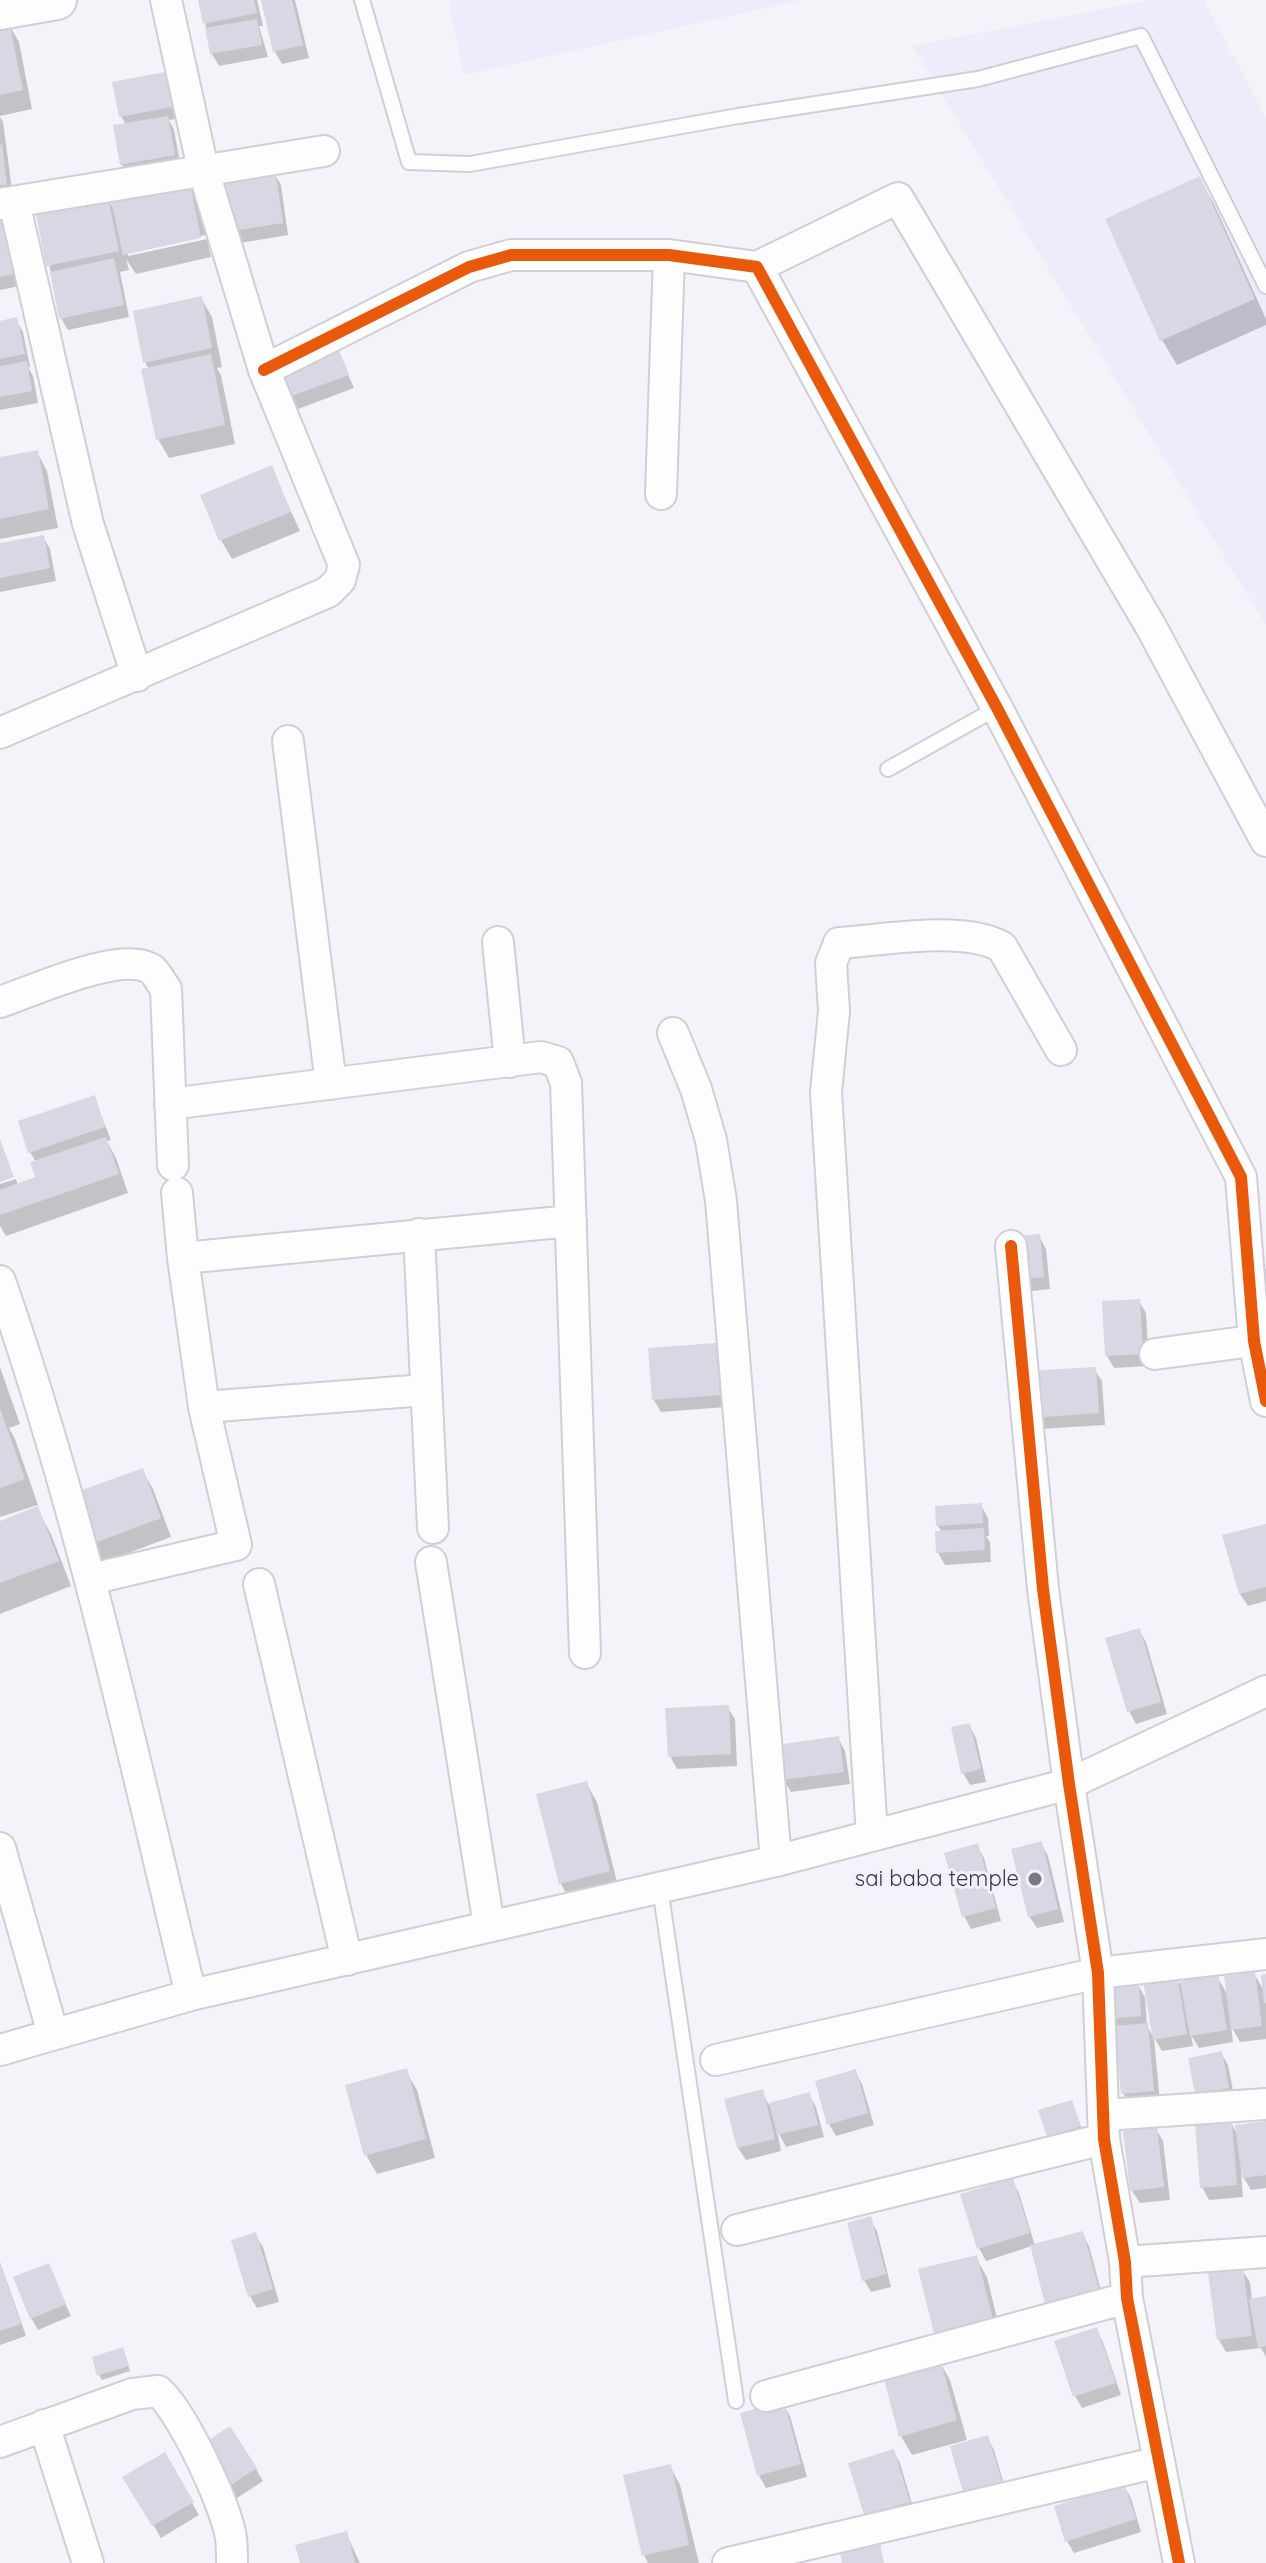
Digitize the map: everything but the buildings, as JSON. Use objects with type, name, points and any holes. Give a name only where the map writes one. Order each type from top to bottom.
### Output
[{"type":"street","points":[[6,6],[57,0]]},
{"type":"street","points":[[0,733],[328,592],[340,580],[344,565],[264,370],[203,169],[166,0]]},
{"type":"street","points":[[137,676],[88,524],[7,203],[324,151]]},
{"type":"street","points":[[264,370],[469,267],[511,255],[669,255],[757,267],[898,198],[1150,625],[1266,841]]},
{"type":"street","points":[[661,494],[669,255]]},
{"type":"street","points":[[757,267],[1254,1172],[1260,1340],[1266,1401]]},
{"type":"street","points":[[288,741],[331,1084]]},
{"type":"street","points":[[872,1836],[826,1092],[834,1011],[831,963],[839,943],[964,935],[987,939],[1002,947],[1061,1050]]},
{"type":"street","points":[[498,942],[510,1062]]},
{"type":"street","points":[[0,1002],[107,965],[134,963],[153,970],[166,989],[170,1104],[183,1258],[204,1407],[236,1545],[91,1579]]},
{"type":"street","points":[[673,1033],[696,1089],[711,1140],[721,1201],[776,1861]]},
{"type":"street","points":[[170,1104],[541,1057],[553,1059],[562,1070],[566,1083],[585,1653]]},
{"type":"street","points":[[183,1258],[571,1221]]},
{"type":"street","points":[[419,1234],[433,1528]]},
{"type":"street","points":[[1011,1246],[1043,1589],[1098,1973],[1104,2127],[1125,2262],[1127,2298],[1179,2563]]},
{"type":"street","points":[[0,1281],[6,1316],[28,1360],[91,1579],[191,1995]]},
{"type":"street","points":[[1155,1354],[1260,1340]]},
{"type":"street","points":[[204,1407],[425,1390]]},
{"type":"street","points":[[431,1562],[489,1926]]},
{"type":"street","points":[[259,1584],[347,1960]]},
{"type":"street","points":[[0,2050],[191,1995],[776,1861],[1069,1784],[1266,1691]]},
{"type":"street","points":[[0,1848],[53,2034]]},
{"type":"street","points":[[716,2060],[1098,1973],[1266,1954]]},
{"type":"street","points":[[737,2230],[1104,2127],[1266,2104]]},
{"type":"street","points":[[1125,2262],[1266,2252]]},
{"type":"street","points":[[766,2396],[1127,2298]]},
{"type":"street","points":[[0,2442],[132,2394],[158,2391],[175,2409],[218,2498],[231,2535],[232,2563]]},
{"type":"street","points":[[44,2425],[88,2563]]},
{"type":"street","points":[[728,2563],[1159,2462]]},
{"type":"lane","points":[[362,0],[409,162],[470,164],[738,116],[978,79],[1141,36],[1266,286]]},
{"type":"lane","points":[[888,769],[997,708]]},
{"type":"lane","points":[[660,1888],[736,2401]]},
{"type":"shaded area","points":[[448,0],[802,0],[464,75]]},
{"type":"shaded area","points":[[1150,0],[1204,0],[1266,118],[1266,625],[912,46]]},
{"type":"cycle path","points":[[264,370],[469,267],[511,255],[669,255],[757,267],[997,708],[1241,1177],[1254,1341],[1266,1401]]},
{"type":"cycle path","points":[[1011,1246],[1043,1589],[1098,1973],[1104,2139],[1125,2262],[1127,2298],[1179,2563]]},
{"type":"place","name":"sai baba temple","points":[[1035,1879]]}]
